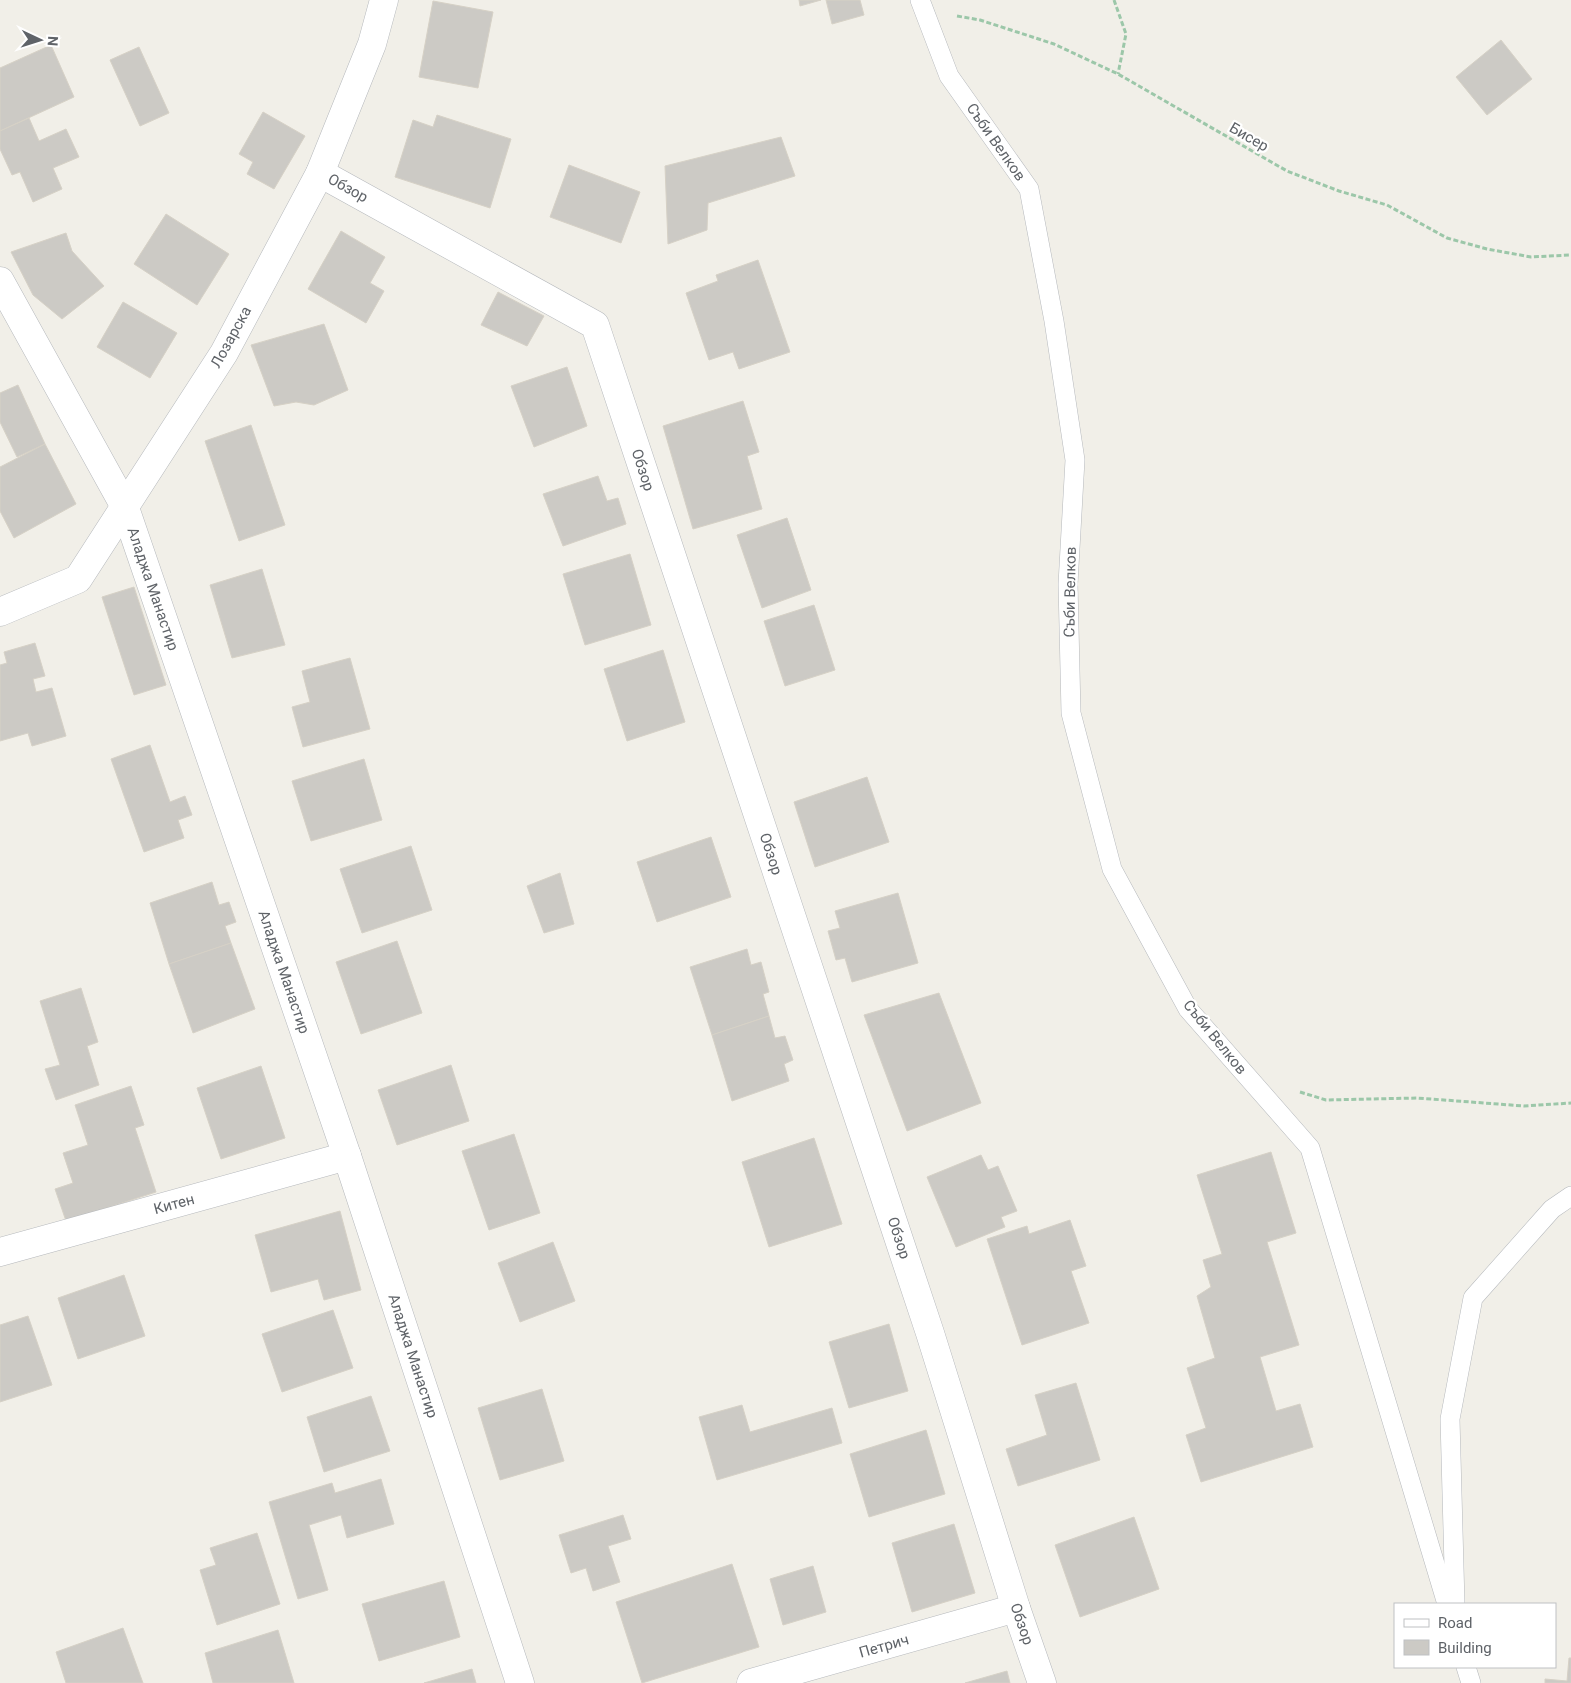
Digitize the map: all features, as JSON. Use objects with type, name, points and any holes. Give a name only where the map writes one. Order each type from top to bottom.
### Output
[{"type":"street","name":"Лозарска","points":[[0,612],[78,579],[124,505],[224,354],[320,173],[372,44],[384,0]]},
{"type":"street","name":"Обзор","points":[[320,173],[595,325],[930,1332],[1016,1608],[1042,1683]]},
{"type":"street","name":"Аладжа Манастир","points":[[0,281],[124,505],[347,1156],[520,1683]]},
{"type":"street","name":"Китен","points":[[0,1252],[347,1156]]},
{"type":"street","name":"Петрич","points":[[752,1683],[1016,1608]]},
{"type":"lane","name":"Съби Велков","points":[[922,5],[950,76],[1029,189],[1054,320],[1075,460],[1068,584],[1071,713],[1112,869],[1188,1010],[1310,1148],[1447,1603]]},
{"type":"lane","points":[[1455,1603],[1450,1419],[1473,1298],[1552,1209],[1571,1196]]},
{"type":"lane","points":[[1466,1668],[1471,1683]]},
{"type":"path","points":[[1114,0],[1126,34],[1118,74]]},
{"type":"path","name":"Бисер","points":[[922,5],[980,20],[1054,44],[1118,74],[1287,171],[1339,191],[1388,205],[1446,238],[1488,249],[1531,257],[1571,255]]},
{"type":"path","points":[[1247,1076],[1326,1100],[1417,1098],[1524,1106],[1571,1103]]},
{"type":"building","points":[[799,0],[821,0],[800,6]]},
{"type":"building","points":[[826,0],[860,0],[864,15],[832,24]]},
{"type":"building","points":[[433,1],[493,12],[478,88],[419,77]]},
{"type":"building","points":[[1501,40],[1532,79],[1487,115],[1456,77]]},
{"type":"building","points":[[51,45],[74,97],[0,131],[0,68]]},
{"type":"building","points":[[139,47],[169,113],[140,126],[110,60]]},
{"type":"building","points":[[263,112],[305,136],[274,189],[247,174],[253,162],[239,154]]},
{"type":"building","points":[[437,115],[511,139],[490,208],[395,177],[413,120],[433,127]]},
{"type":"building","points":[[29,118],[39,141],[66,129],[79,157],[53,168],[62,189],[33,202],[20,172],[12,175],[0,149],[0,131]]},
{"type":"building","points":[[781,137],[795,176],[708,203],[707,230],[668,244],[665,166]]},
{"type":"building","points":[[569,165],[640,192],[621,243],[550,217]]},
{"type":"building","points":[[166,214],[229,254],[197,305],[134,264]]},
{"type":"building","points":[[341,231],[385,257],[370,283],[384,291],[366,323],[308,289]]},
{"type":"building","points":[[66,233],[72,251],[104,286],[62,319],[33,295],[11,252]]},
{"type":"building","points":[[758,260],[790,352],[739,369],[733,352],[709,360],[686,293],[718,281],[716,275]]},
{"type":"building","points":[[498,292],[544,316],[527,346],[481,325]]},
{"type":"building","points":[[123,302],[177,333],[150,378],[97,347]]},
{"type":"building","points":[[324,324],[348,390],[314,405],[296,402],[274,406],[251,345]]},
{"type":"building","points":[[567,367],[587,426],[534,447],[511,386]]},
{"type":"building","points":[[18,385],[45,444],[17,457],[0,422],[0,393]]},
{"type":"building","points":[[743,401],[759,452],[747,456],[762,509],[693,529],[663,426]]},
{"type":"building","points":[[251,425],[285,525],[239,541],[205,441]]},
{"type":"building","points":[[45,444],[76,504],[14,538],[0,511],[0,467]]},
{"type":"building","points":[[598,476],[607,501],[618,498],[626,524],[563,546],[543,494]]},
{"type":"building","points":[[787,518],[811,590],[762,608],[737,535]]},
{"type":"building","points":[[630,554],[651,625],[585,645],[563,574]]},
{"type":"building","points":[[262,569],[285,645],[232,658],[210,585]]},
{"type":"building","points":[[134,587],[166,685],[134,695],[102,597]]},
{"type":"building","points":[[814,605],[835,670],[785,686],[764,621]]},
{"type":"building","points":[[35,643],[45,676],[33,679],[36,692],[52,688],[66,736],[32,746],[28,733],[0,741],[0,665],[7,663],[4,652]]},
{"type":"building","points":[[663,650],[685,722],[627,741],[604,669]]},
{"type":"building","points":[[350,658],[370,729],[303,747],[292,707],[310,702],[302,671]]},
{"type":"building","points":[[150,745],[170,802],[185,796],[192,815],[178,820],[184,838],[144,852],[111,759]]},
{"type":"building","points":[[364,759],[382,820],[311,841],[292,781]]},
{"type":"building","points":[[867,777],[889,842],[815,867],[794,802]]},
{"type":"building","points":[[711,837],[731,897],[657,922],[637,862]]},
{"type":"building","points":[[411,846],[432,910],[362,933],[340,869]]},
{"type":"building","points":[[560,873],[574,924],[544,933],[527,886]]},
{"type":"building","points":[[212,882],[219,905],[229,902],[236,922],[225,926],[231,943],[169,964],[150,903]]},
{"type":"building","points":[[898,893],[918,963],[852,982],[845,958],[836,960],[828,931],[840,928],[835,911]]},
{"type":"building","points":[[397,941],[422,1013],[361,1034],[336,962]]},
{"type":"building","points":[[231,943],[255,1009],[193,1033],[169,964]]},
{"type":"building","points":[[747,949],[751,965],[761,962],[769,992],[763,994],[769,1016],[712,1035],[690,967]]},
{"type":"building","points":[[81,988],[98,1042],[87,1046],[99,1085],[56,1100],[45,1069],[60,1065],[40,1001]]},
{"type":"building","points":[[939,993],[981,1103],[907,1131],[864,1015]]},
{"type":"building","points":[[769,1016],[775,1038],[785,1036],[793,1060],[784,1064],[789,1081],[732,1101],[712,1035]]},
{"type":"building","points":[[451,1065],[469,1121],[397,1145],[378,1090]]},
{"type":"building","points":[[261,1066],[285,1138],[221,1159],[197,1088]]},
{"type":"building","points":[[131,1086],[144,1125],[135,1128],[156,1192],[66,1221],[55,1189],[73,1183],[63,1153],[88,1145],[75,1105]]},
{"type":"building","points":[[514,1134],[540,1213],[489,1230],[462,1151]]},
{"type":"building","points":[[814,1138],[842,1224],[769,1247],[742,1162]]},
{"type":"building","points":[[1271,1152],[1296,1233],[1267,1242],[1299,1345],[1260,1357],[1276,1411],[1300,1404],[1313,1447],[1201,1482],[1186,1435],[1206,1428],[1187,1368],[1215,1358],[1197,1296],[1211,1287],[1203,1260],[1222,1254],[1197,1175]]},
{"type":"building","points":[[981,1155],[988,1170],[998,1166],[1017,1211],[1001,1217],[1005,1227],[956,1247],[927,1177]]},
{"type":"building","points":[[340,1211],[361,1290],[324,1300],[318,1279],[271,1292],[255,1235]]},
{"type":"building","points":[[1070,1220],[1086,1266],[1071,1271],[1089,1323],[1022,1345],[987,1239],[1027,1226],[1029,1234]]},
{"type":"building","points":[[553,1242],[575,1301],[520,1322],[498,1263]]},
{"type":"building","points":[[124,1275],[145,1336],[78,1359],[58,1298]]},
{"type":"building","points":[[333,1310],[353,1368],[282,1392],[262,1334]]},
{"type":"building","points":[[28,1316],[52,1385],[0,1402],[0,1325]]},
{"type":"building","points":[[889,1324],[908,1391],[849,1408],[829,1342]]},
{"type":"building","points":[[1076,1383],[1100,1460],[1018,1486],[1006,1449],[1047,1435],[1035,1395]]},
{"type":"building","points":[[542,1389],[564,1461],[500,1480],[478,1408]]},
{"type":"building","points":[[371,1396],[390,1451],[324,1472],[307,1417]]},
{"type":"building","points":[[742,1405],[750,1432],[832,1408],[842,1443],[717,1480],[699,1417]]},
{"type":"building","points":[[926,1430],[945,1494],[869,1517],[850,1454]]},
{"type":"building","points":[[381,1479],[394,1524],[347,1538],[341,1515],[309,1525],[328,1590],[298,1599],[269,1502],[332,1483],[335,1493]]},
{"type":"building","points":[[623,1515],[631,1539],[608,1546],[620,1582],[593,1591],[586,1568],[571,1573],[559,1535]]},
{"type":"building","points":[[1134,1517],[1159,1589],[1080,1617],[1055,1545]]},
{"type":"building","points":[[954,1524],[975,1593],[912,1612],[892,1543]]},
{"type":"building","points":[[257,1533],[280,1604],[217,1625],[200,1570],[216,1565],[210,1548]]},
{"type":"building","points":[[732,1564],[759,1647],[642,1683],[616,1602]]},
{"type":"building","points":[[813,1566],[826,1612],[783,1625],[770,1579]]},
{"type":"building","points":[[444,1581],[460,1637],[379,1661],[362,1604]]},
{"type":"building","points":[[123,1628],[143,1683],[66,1683],[56,1652]]},
{"type":"building","points":[[278,1630],[294,1683],[213,1683],[205,1653]]},
{"type":"building","points":[[1569,1658],[1571,1658],[1571,1683],[1545,1683],[1545,1679],[1567,1681]]},
{"type":"building","points":[[472,1669],[476,1683],[424,1683]]},
{"type":"building","points":[[1007,1671],[1010,1683],[965,1683]]}]
